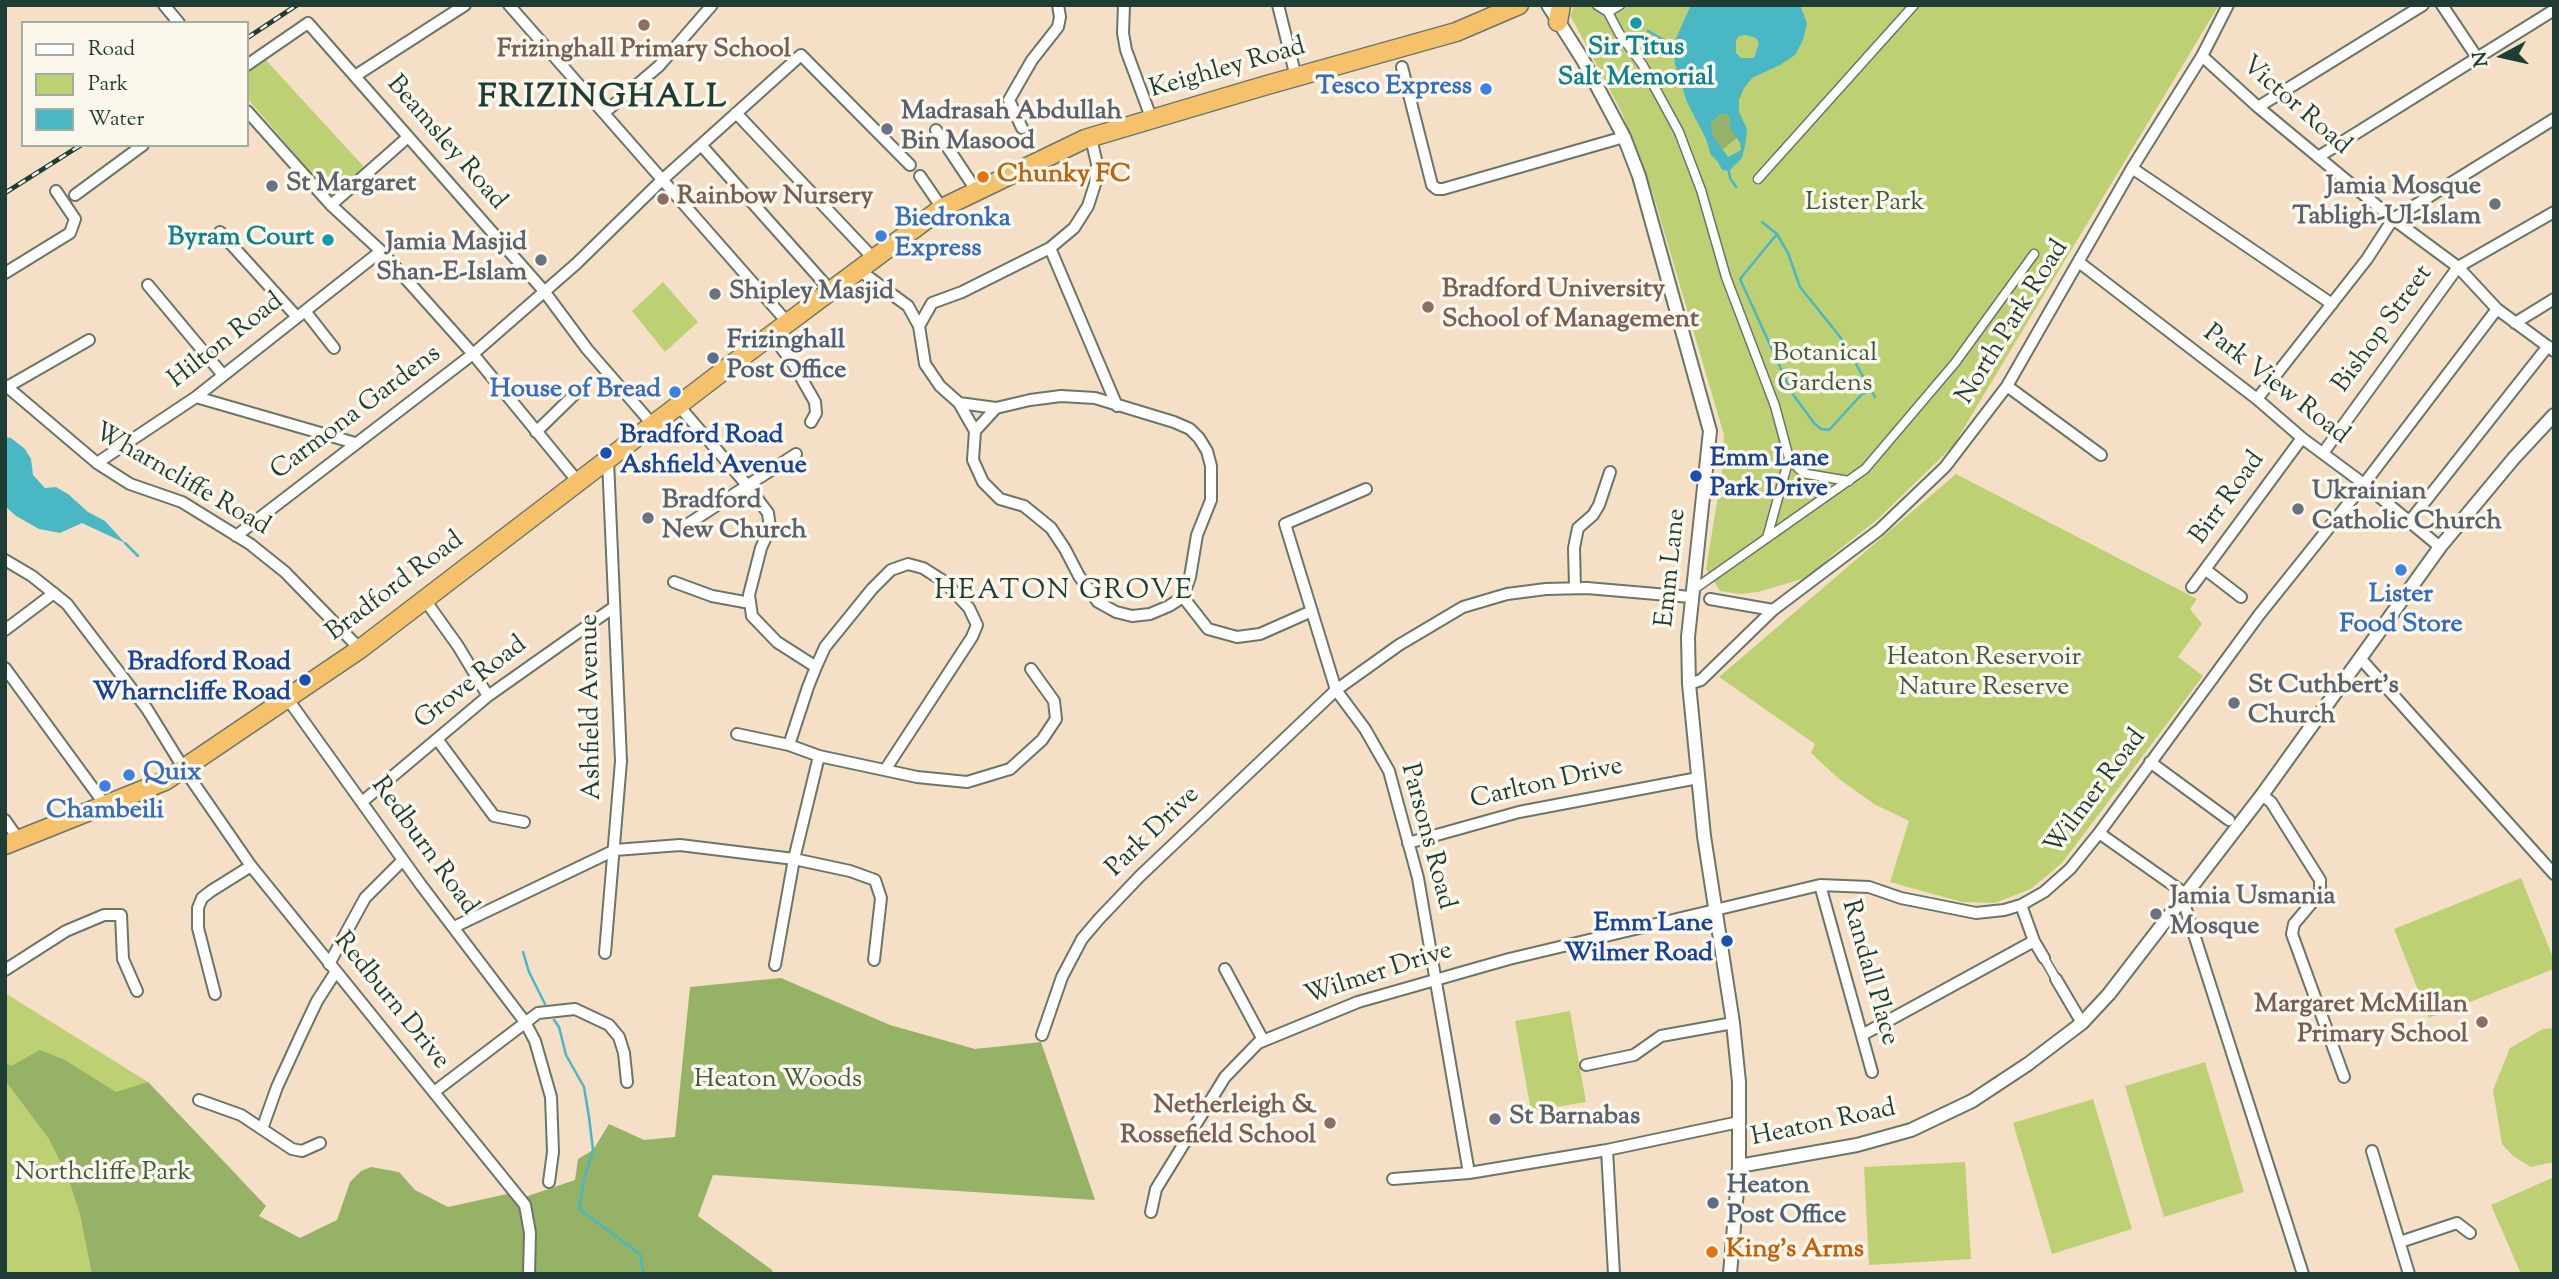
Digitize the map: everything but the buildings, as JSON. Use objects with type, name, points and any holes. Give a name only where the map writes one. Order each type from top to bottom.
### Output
[{"type":"highway","name":"Keighley Road","points":[[788,323],[942,208],[1091,138],[1457,32],[1519,5]]},
{"type":"highway","name":"Bradford Road","points":[[12,843],[150,788],[184,769],[360,649],[788,323]]},
{"type":"street","points":[[164,5],[177,21]]},
{"type":"street","points":[[355,76],[466,5]]},
{"type":"street","points":[[509,5],[788,323]]},
{"type":"street","points":[[604,113],[659,66],[712,5]]},
{"type":"street","points":[[1022,128],[1009,100],[1032,60],[1058,27],[1058,5]]},
{"type":"street","points":[[1124,5],[1122,18],[1126,50],[1152,120]]},
{"type":"street","points":[[1278,5],[1296,77]]},
{"type":"street","name":"Emm Lane","points":[[1548,5],[1560,13],[1625,137],[1639,176],[1710,432],[1709,460],[1691,594],[1689,684],[1714,910],[1733,1023],[1739,1082],[1739,1166],[1730,1274]]},
{"type":"street","points":[[1597,5],[1608,12],[1619,33],[1642,64],[1679,132],[1701,190],[1726,277],[1775,406],[1789,458],[1807,474],[1850,481]]},
{"type":"street","points":[[1608,12],[1620,5]]},
{"type":"street","points":[[1758,179],[1914,5]]},
{"type":"street","name":"North Park Road","points":[[1773,610],[1879,530],[1945,467],[2007,386],[2080,263],[2132,168],[2202,56],[2228,5]]},
{"type":"street","points":[[2258,107],[2423,5]]},
{"type":"street","points":[[2442,5],[2478,59]]},
{"type":"street","points":[[2318,157],[2554,10]]},
{"type":"street","name":"Beamsley Road","points":[[248,64],[308,23],[544,291],[587,349],[653,425]]},
{"type":"street","name":"Carmona Gardens","points":[[236,536],[473,354],[576,264],[662,180],[801,55],[910,165]]},
{"type":"street","name":"Victor Road","points":[[2202,56],[2258,107],[2393,219],[2458,267],[2497,309],[2551,349]]},
{"type":"street","points":[[1402,67],[1432,184],[1437,188],[1443,189],[1625,137]]},
{"type":"street","points":[[248,112],[331,205],[381,251],[473,354],[579,483]]},
{"type":"street","points":[[736,113],[874,259]]},
{"type":"street","points":[[2258,399],[2367,259],[2393,219],[2554,119]]},
{"type":"street","points":[[936,130],[976,190]]},
{"type":"street","points":[[331,205],[408,138]]},
{"type":"street","points":[[908,306],[932,303],[962,292],[1050,248],[1074,228],[1088,206],[1095,184],[1097,164],[1091,138]]},
{"type":"street","points":[[701,145],[831,291]]},
{"type":"street","points":[[75,195],[140,147]]},
{"type":"street","points":[[910,165],[942,208]]},
{"type":"street","points":[[2132,168],[2332,304]]},
{"type":"street","points":[[5,273],[71,233],[75,219],[56,191]]},
{"type":"street","points":[[2458,267],[2554,212]]},
{"type":"street","points":[[220,232],[334,348]]},
{"type":"street","points":[[1050,248],[1117,406]]},
{"type":"street","name":"Hilton Road","points":[[97,463],[196,397],[381,251]]},
{"type":"street","points":[[1691,594],[1850,481],[1872,462],[1955,363],[2034,254]]},
{"type":"street","name":"Park View Road","points":[[2080,263],[2258,399],[2302,438],[2364,484],[2440,547]]},
{"type":"street","name":"Bishop Street","points":[[2323,453],[2458,267]]},
{"type":"street","points":[[859,270],[908,306],[919,326],[925,364],[940,386],[960,404],[975,431],[973,460],[983,482],[1000,499],[1024,506],[1051,528],[1098,602],[1116,612],[1150,614],[1183,597],[1190,577],[1197,535],[1211,500],[1213,481],[1207,451],[1190,429],[1095,398],[1061,396],[996,408],[960,404]]},
{"type":"street","points":[[148,285],[223,375]]},
{"type":"street","points":[[2515,323],[2554,299]]},
{"type":"street","points":[[919,326],[932,303]]},
{"type":"street","name":"Wilmer Road","points":[[1714,910],[1820,885],[1869,887],[1901,898],[1976,913],[2021,905],[2044,892],[2070,869],[2099,833],[2259,615],[2364,484],[2497,309]]},
{"type":"street","points":[[772,334],[815,402],[816,413],[811,422]]},
{"type":"street","points":[[6,386],[89,340]]},
{"type":"street","points":[[2409,522],[2551,349]]},
{"type":"street","name":"Wharncliffe Road","points":[[6,386],[97,463],[130,484],[182,502],[236,536],[285,572],[360,649]]},
{"type":"street","points":[[2007,386],[2101,455]]},
{"type":"street","points":[[536,432],[579,390]]},
{"type":"street","points":[[196,397],[355,443]]},
{"type":"street","points":[[679,405],[768,513],[770,528],[749,595],[752,616],[777,642],[817,667]]},
{"type":"street","points":[[975,431],[996,408]]},
{"type":"street","name":"Heaton Road","points":[[1739,1166],[1857,1145],[1911,1130],[1972,1101],[2028,1065],[2082,1023],[2109,994],[2262,795],[2440,547],[2514,458],[2554,415]]},
{"type":"street","name":"Birr Road","points":[[2192,587],[2302,438]]},
{"type":"street","points":[[688,524],[796,454]]},
{"type":"street","points":[[1767,538],[1789,458]]},
{"type":"street","name":"Ashfield Avenue","points":[[605,953],[621,761],[608,460]]},
{"type":"street","points":[[1575,588],[1574,548],[1578,528],[1600,505],[1610,472]]},
{"type":"street","points":[[1336,690],[1285,524],[1366,489]]},
{"type":"street","name":"Redburn Drive","points":[[5,560],[67,604],[147,709],[184,769],[251,866],[525,1205],[530,1233],[529,1274]]},
{"type":"street","points":[[789,745],[808,687],[825,647],[872,589],[891,570],[908,564],[923,568],[945,582],[969,608],[977,625],[972,637],[885,770]]},
{"type":"street","points":[[2206,570],[2241,597]]},
{"type":"street","points":[[674,582],[712,596],[750,603]]},
{"type":"street","name":"Park Drive","points":[[1042,1035],[1062,977],[1082,939],[1140,876],[1336,690],[1399,645],[1463,607],[1507,594],[1575,588],[1691,594]]},
{"type":"street","points":[[5,630],[54,593]]},
{"type":"street","points":[[1183,597],[1208,629],[1237,637],[1260,634],[1312,611]]},
{"type":"street","points":[[1710,599],[1773,610]]},
{"type":"street","points":[[425,600],[458,646],[488,696]]},
{"type":"street","name":"Grove Road","points":[[362,802],[488,696],[614,607]]},
{"type":"street","points":[[1689,684],[1701,680],[1773,610]]},
{"type":"street","points":[[2360,658],[2554,874]]},
{"type":"street","points":[[5,668],[106,806]]},
{"type":"street","points":[[737,734],[789,745],[819,756],[917,777],[967,782],[1010,769],[1042,740],[1056,719],[1054,701],[1031,669]]},
{"type":"street","name":"Parsons Road","points":[[1336,690],[1365,729],[1388,771],[1418,878],[1468,1173]]},
{"type":"street","name":"Redburn Road","points":[[287,698],[403,860],[525,1022],[536,1041],[551,1097],[553,1152],[549,1182]]},
{"type":"street","points":[[437,739],[494,816],[524,822]]},
{"type":"street","points":[[775,965],[794,859],[819,756]]},
{"type":"street","points":[[2150,762],[2229,820]]},
{"type":"street","name":"Carlton Drive","points":[[1408,843],[1519,812],[1698,778]]},
{"type":"street","points":[[2262,795],[2271,802],[2320,880],[2320,893],[2294,924],[2292,934],[2344,1077]]},
{"type":"street","points":[[5,820],[12,843]]},
{"type":"street","points":[[2099,833],[2185,897],[2303,1274]]},
{"type":"street","points":[[454,927],[615,850],[680,845],[794,859],[850,871],[875,880],[881,898],[874,960]]},
{"type":"street","points":[[262,1129],[276,1087],[365,898],[403,860]]},
{"type":"street","points":[[215,994],[198,928],[198,908],[202,898],[251,866]]},
{"type":"street","name":"Randall Place","points":[[1820,885],[1872,1072]]},
{"type":"street","points":[[2021,905],[2034,941],[2082,1023]]},
{"type":"street","name":"Wilmer Drive","points":[[1151,1212],[1156,1189],[1225,1077],[1263,1040],[1358,1002],[1435,979],[1714,910]]},
{"type":"street","points":[[5,970],[66,931],[104,915],[121,915],[123,959],[138,991]]},
{"type":"street","points":[[1862,1035],[2034,941]]},
{"type":"street","points":[[1225,969],[1263,1040]]},
{"type":"street","points":[[434,1092],[538,1013],[575,1009],[609,1025],[618,1037],[624,1053],[627,1082]]},
{"type":"street","points":[[1586,1065],[1634,1055],[1661,1036],[1733,1023]]},
{"type":"street","points":[[199,1100],[241,1115],[292,1149],[302,1151],[320,1143]]},
{"type":"street","points":[[1393,1179],[1468,1173],[1607,1150],[1739,1122]]},
{"type":"street","points":[[1607,1150],[1614,1274]]},
{"type":"street","points":[[2372,1151],[2409,1274]]},
{"type":"street","points":[[2400,1242],[2457,1223],[2470,1233]]},
{"type":"green space","name":"Lister Park","points":[[1575,5],[2219,5],[1953,446],[1878,519],[1831,556],[1812,576],[1758,592],[1740,594],[1720,591],[1706,569],[1723,465],[1724,435],[1653,194],[1622,113],[1570,15]]},
{"type":"green space","points":[[265,59],[365,168],[332,197],[248,99],[248,71]]},
{"type":"green space","points":[[1720,114],[1727,114],[1738,137],[1722,150],[1713,136],[1711,123]]},
{"type":"green space","points":[[663,282],[698,322],[665,352],[632,311]]},
{"type":"green space","name":"Heaton Reservoir Nature Reserve","points":[[1956,474],[2197,599],[2190,609],[2202,624],[2178,657],[2203,676],[2062,863],[2031,889],[1995,903],[1962,902],[1890,882],[1909,821],[1874,804],[1839,779],[1811,753],[1815,744],[1719,677]]},
{"type":"green space","points":[[2521,878],[2554,960],[2554,969],[2429,1018],[2394,929]]},
{"type":"green space","name":"Heaton Woods","points":[[781,978],[890,1025],[975,1049],[1041,1042],[1095,1200],[713,1175],[698,1216],[772,1270],[773,1274],[92,1274],[80,1214],[68,1177],[49,1139],[5,1080],[5,1062],[11,1066],[40,1050],[65,1060],[116,1092],[148,1082],[266,1206],[259,1216],[300,1238],[337,1220],[350,1182],[361,1171],[371,1167],[399,1172],[415,1190],[448,1207],[507,1194],[528,1196],[575,1180],[578,1159],[593,1150],[609,1124],[644,1140],[675,1137],[690,987]]},
{"type":"green space","name":"Northcliffe Park","points":[[5,993],[148,1082],[236,1174],[257,1259],[255,1274],[5,1274]]},
{"type":"green space","points":[[1570,1011],[1586,1102],[1531,1111],[1515,1021]]},
{"type":"green space","points":[[2554,1028],[2554,1162],[2531,1167],[2513,1156],[2502,1144],[2493,1090],[2510,1048],[2543,1029]]},
{"type":"green space","points":[[2205,1062],[2244,1192],[2164,1217],[2125,1086]]},
{"type":"green space","points":[[2093,1099],[2132,1229],[2052,1254],[2013,1123]]},
{"type":"green space","points":[[1965,1162],[1971,1259],[1869,1265],[1864,1167]]},
{"type":"green space","points":[[2554,1177],[2554,1274],[2521,1274],[2491,1205]]},
{"type":"water","points":[[1691,5],[1800,5],[1807,23],[1803,40],[1795,55],[1752,78],[1744,88],[1739,100],[1739,112],[1747,129],[1746,141],[1742,158],[1729,171],[1722,170],[1711,155],[1687,102],[1675,64],[1673,45]],"holes":[[[1739,36],[1756,38],[1759,43],[1754,58],[1741,58],[1736,53],[1736,40]],[[1720,114],[1727,114],[1730,127],[1740,143],[1741,150],[1728,157],[1713,136],[1711,123]]]},
{"type":"water","points":[[5,437],[11,438],[25,449],[31,459],[33,475],[45,488],[56,487],[68,494],[88,512],[105,521],[125,543],[82,523],[60,533],[39,529],[16,516],[5,506]]},
{"type":"waterway","points":[[1648,31],[1673,45]]},
{"type":"waterway","points":[[1729,171],[1736,187]]},
{"type":"waterway","points":[[1762,222],[1777,234],[1788,253],[1800,287],[1841,338],[1875,397]]},
{"type":"waterway","points":[[1777,234],[1740,279],[1792,393],[1814,423],[1821,429],[1829,430],[1863,393],[1872,392]]},
{"type":"waterway","points":[[125,543],[138,556]]},
{"type":"waterway","points":[[523,952],[529,972],[545,1004]]},
{"type":"waterway","points":[[554,1020],[559,1027],[566,1055],[584,1087],[589,1117],[593,1150],[579,1209],[640,1254],[644,1274]]},
{"type":"railway","points":[[248,37],[297,5]]},
{"type":"railway","points":[[5,193],[78,147]]},
{"type":"place","name":"Sir Titus Salt Memorial","points":[[1636,23]]},
{"type":"place","name":"Frizinghall Primary School","points":[[644,25]]},
{"type":"place","name":"Tesco Express","points":[[1486,89]]},
{"type":"place","name":"Madrasah Abdullah Bin Masood","points":[[887,129]]},
{"type":"place","name":"Chunky FC","points":[[983,177]]},
{"type":"place","name":"St Margaret","points":[[272,186]]},
{"type":"place","name":"Rainbow Nursery","points":[[663,199]]},
{"type":"place","name":"Jamia Mosque Tabligh-Ul-Islam","points":[[2495,204]]},
{"type":"place","name":"Biedronka Express","points":[[881,236]]},
{"type":"place","name":"Byram Court","points":[[328,240]]},
{"type":"place","name":"Jamia Masjid Shan-E-Islam","points":[[541,260]]},
{"type":"place","name":"Shipley Masjid","points":[[715,294]]},
{"type":"place","name":"Bradford University School of Management","points":[[1428,307]]},
{"type":"place","name":"Frizinghall Post Office","points":[[713,358]]},
{"type":"place","name":"House of Bread","points":[[675,392]]},
{"type":"place","name":"Bradford Road Ashfield Avenue","points":[[606,453]]},
{"type":"place","name":"Emm Lane Park Drive","points":[[1696,476]]},
{"type":"place","name":"Ukrainian Catholic Church","points":[[2298,509]]},
{"type":"place","name":"Bradford New Church","points":[[648,518]]},
{"type":"place","name":"Lister Food Store","points":[[2401,570]]},
{"type":"place","name":"Bradford Road Wharncliffe Road","points":[[305,680]]},
{"type":"place","name":"St Cuthbert's Church","points":[[2234,703]]},
{"type":"place","name":"Quix","points":[[129,775]]},
{"type":"place","name":"Chambeili","points":[[105,786]]},
{"type":"place","name":"Jamia Usmania Mosque","points":[[2156,914]]},
{"type":"place","name":"Emm Lane Wilmer Road","points":[[1727,941]]},
{"type":"place","name":"Margaret McMillan Primary School","points":[[2482,1022]]},
{"type":"place","name":"St Barnabas","points":[[1495,1119]]},
{"type":"place","name":"Netherleigh & Rossefield School","points":[[1330,1123]]},
{"type":"place","name":"Heaton Post Office","points":[[1713,1203]]},
{"type":"place","name":"King's Arms","points":[[1712,1252]]},
{"type":"district","name":"FRIZINGHALL","points":[[603,100]]},
{"type":"district","name":"HEATON GROVE","points":[[1064,593]]},
{"type":"park label","name":"Botanical Gardens","points":[[1825,371]]}]
